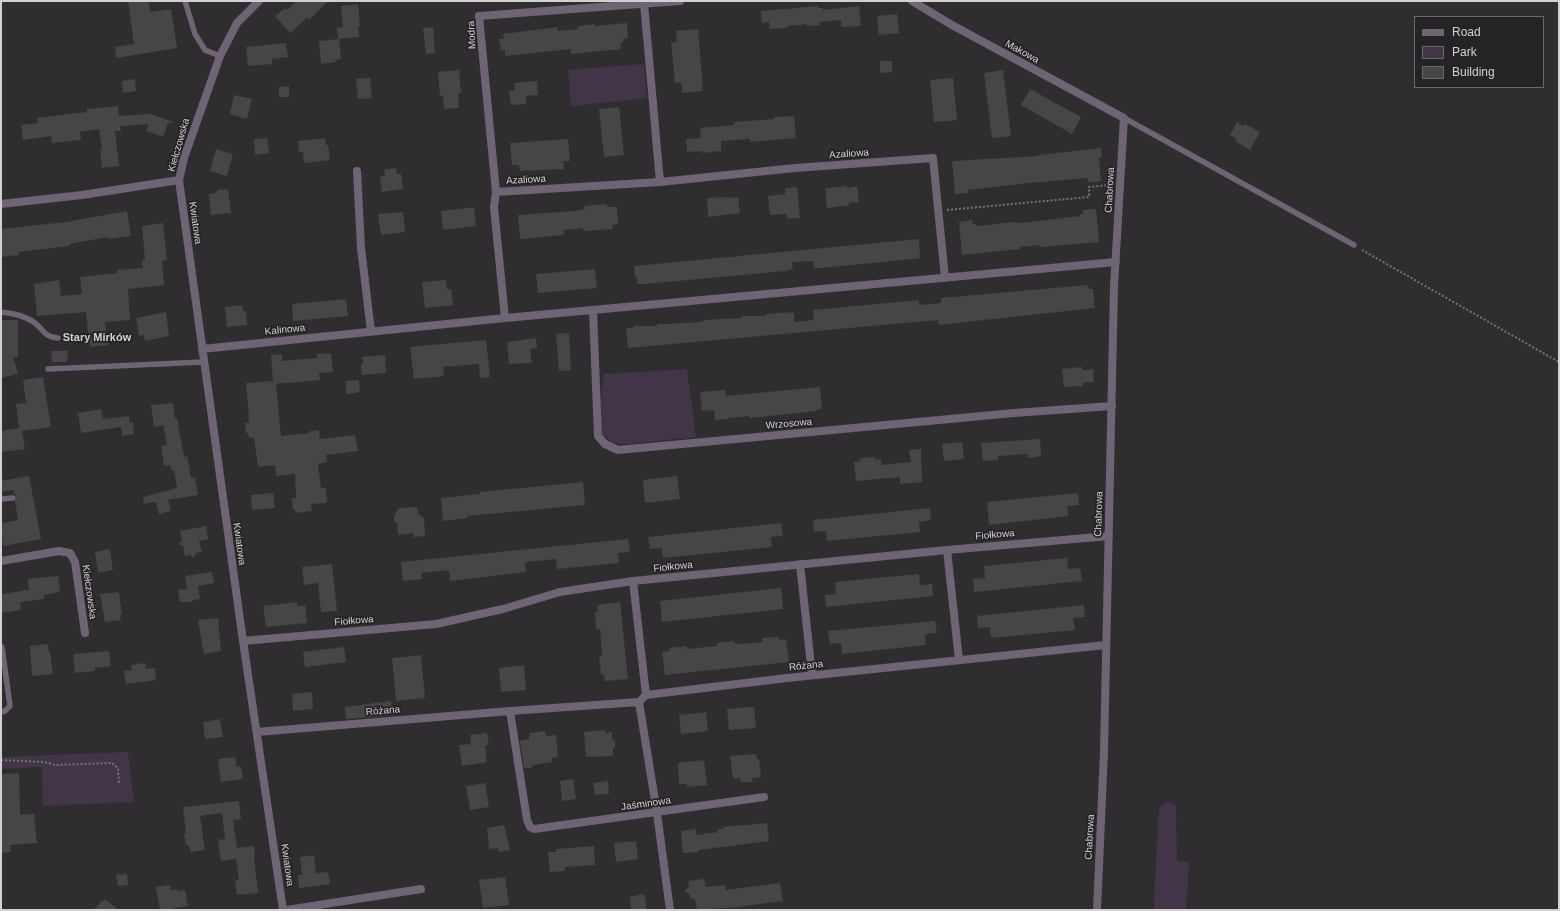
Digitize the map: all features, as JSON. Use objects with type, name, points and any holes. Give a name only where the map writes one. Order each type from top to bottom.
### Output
[{"type":"street","name":"Kiełczowska","points":[[1,204],[82,195],[179,180],[186,151],[220,56],[237,23],[259,1]]},
{"type":"street","name":"Modra","points":[[496,192],[479,16],[680,1]]},
{"type":"street","name":"Makowa","points":[[912,1],[1124,118]]},
{"type":"street","points":[[644,3],[660,182]]},
{"type":"street","name":"Chabrowa","points":[[1097,910],[1104,752],[1114,286],[1124,118]]},
{"type":"street","name":"Azaliowa","points":[[505,318],[494,207],[496,192],[660,182],[795,168],[933,158],[945,278]]},
{"type":"street","points":[[357,171],[361,248],[371,331]]},
{"type":"street","name":"Kwiatowa","points":[[179,180],[243,641],[283,910]]},
{"type":"street","points":[[505,318],[1116,262]]},
{"type":"street","name":"Wrzosowa","points":[[593,310],[598,436],[605,444],[618,450],[1112,406]]},
{"type":"street","name":"Kalinowa","points":[[202,349],[505,318]]},
{"type":"street","name":"Fiołkowa","points":[[243,641],[436,624],[503,609],[560,592],[633,581],[947,550],[1109,536]]},
{"type":"street","points":[[947,550],[959,660]]},
{"type":"street","name":"Kiełczowska","points":[[1,562],[59,551],[70,553],[75,562],[85,633]]},
{"type":"street","points":[[800,564],[812,675]]},
{"type":"street","points":[[633,581],[646,696],[639,702],[657,813],[670,910]]},
{"type":"street","name":"Różana","points":[[646,696],[812,675],[1106,645]]},
{"type":"street","name":"Różana","points":[[257,732],[639,702]]},
{"type":"street","name":"Jaśminowa","points":[[510,711],[527,820],[530,827],[534,829],[764,797]]},
{"type":"street","points":[[287,910],[421,889]]},
{"type":"lane","points":[[185,1],[195,34],[205,50],[220,56]]},
{"type":"lane","points":[[1124,118],[1354,245]]},
{"type":"lane","points":[[1,312],[24,317],[35,323],[47,335],[58,338]]},
{"type":"lane","points":[[48,369],[204,362]]},
{"type":"lane","points":[[1,499],[13,498]]},
{"type":"lane","points":[[1,712],[5,711],[10,706],[2,647]]},
{"type":"path","points":[[938,211],[1089,197],[1089,187],[1107,185]]},
{"type":"path","points":[[1354,245],[1559,362]]},
{"type":"path","points":[[1,760],[44,762],[55,766],[112,763],[118,768],[119,783]]},
{"type":"green space","points":[[642,64],[644,66],[647,98],[571,106],[568,70]]},
{"type":"green space","points":[[687,369],[696,437],[628,444],[613,443],[602,434],[600,410],[604,374]]},
{"type":"green space","points":[[128,752],[134,802],[43,806],[42,767],[1,769],[1,757]]},
{"type":"green space","points":[[1168,802],[1176,805],[1177,860],[1189,863],[1186,909],[1184,910],[1154,910],[1158,817],[1160,807]]},
{"type":"building","points":[[128,1],[149,1],[150,12],[171,9],[177,48],[116,58],[115,47],[134,44]]},
{"type":"building","points":[[297,1],[328,1],[309,20],[307,18],[290,33],[275,16],[285,8],[287,10]]},
{"type":"building","points":[[358,4],[360,26],[358,26],[359,37],[338,39],[337,28],[343,27],[341,6]]},
{"type":"building","points":[[818,6],[818,8],[823,8],[823,10],[859,6],[861,26],[841,27],[841,20],[819,22],[820,25],[807,26],[807,24],[787,26],[788,28],[770,29],[769,22],[762,23],[761,11]]},
{"type":"building","points":[[897,14],[899,33],[879,35],[877,16]]},
{"type":"building","points":[[627,23],[628,38],[623,39],[623,43],[620,43],[621,49],[571,54],[571,49],[505,56],[505,50],[501,50],[499,39],[504,39],[503,34],[558,27],[558,31],[578,29],[578,26],[595,24],[595,26]]},
{"type":"building","points":[[433,27],[435,53],[426,54],[423,28]]},
{"type":"building","points":[[698,29],[703,91],[682,93],[681,82],[675,83],[671,43],[677,42],[676,31]]},
{"type":"building","points":[[339,39],[341,59],[335,60],[336,62],[321,64],[319,41]]},
{"type":"building","points":[[286,43],[288,57],[272,59],[272,64],[248,66],[246,47]]},
{"type":"building","points":[[880,61],[892,61],[892,72],[880,73]]},
{"type":"building","points":[[459,70],[461,93],[458,94],[459,108],[444,109],[443,95],[440,96],[438,72]]},
{"type":"building","points":[[1003,70],[1011,136],[992,138],[984,73]]},
{"type":"building","points":[[370,78],[372,98],[358,99],[356,79]]},
{"type":"building","points":[[953,78],[957,120],[934,122],[930,80]]},
{"type":"building","points":[[135,79],[136,91],[123,93],[122,81]]},
{"type":"building","points":[[537,81],[538,95],[526,96],[526,104],[511,105],[509,91],[515,90],[514,83]]},
{"type":"building","points":[[289,86],[289,97],[279,97],[279,87]]},
{"type":"building","points":[[1030,89],[1081,117],[1072,134],[1021,105]]},
{"type":"building","points":[[234,95],[252,99],[247,119],[230,114]]},
{"type":"building","points":[[118,106],[119,116],[150,114],[174,122],[168,123],[163,137],[146,131],[149,124],[120,126],[121,131],[115,131],[119,166],[102,168],[100,149],[102,149],[99,129],[80,132],[81,140],[52,143],[51,136],[23,140],[21,125],[38,123],[37,118],[87,112],[87,109]]},
{"type":"building","points":[[619,107],[624,155],[604,157],[599,109]]},
{"type":"building","points":[[794,116],[796,138],[750,142],[750,139],[721,141],[721,151],[702,153],[702,151],[687,152],[686,139],[701,138],[700,128],[734,125],[734,122]]},
{"type":"building","points":[[1237,122],[1243,126],[1245,124],[1260,132],[1250,150],[1235,141],[1236,138],[1230,135]]},
{"type":"building","points":[[267,138],[269,153],[255,155],[254,139]]},
{"type":"building","points":[[325,138],[326,145],[328,145],[330,160],[304,163],[303,152],[299,152],[298,141]]},
{"type":"building","points":[[568,139],[570,161],[563,161],[564,169],[520,171],[519,165],[512,165],[510,143]]},
{"type":"building","points":[[1101,148],[1102,158],[1099,158],[1101,181],[1088,182],[1088,178],[1029,183],[968,190],[968,193],[955,194],[952,161],[1039,156]]},
{"type":"building","points":[[216,149],[233,154],[227,176],[210,171]]},
{"type":"building","points":[[396,168],[397,174],[401,174],[403,189],[382,192],[380,176],[385,176],[384,169]]},
{"type":"building","points":[[847,186],[847,188],[857,186],[859,202],[827,208],[825,188]]},
{"type":"building","points":[[797,187],[800,218],[788,219],[786,214],[770,215],[768,196],[785,194],[785,188]]},
{"type":"building","points":[[228,189],[231,213],[211,215],[209,194],[217,193],[217,190]]},
{"type":"building","points":[[738,197],[740,213],[708,217],[707,198]]},
{"type":"building","points":[[607,204],[607,207],[617,207],[618,224],[612,225],[613,229],[583,231],[583,228],[563,230],[564,235],[520,239],[518,215],[575,211],[585,209],[584,206]]},
{"type":"building","points":[[474,207],[476,226],[443,230],[441,211]]},
{"type":"building","points":[[1096,209],[1099,242],[1040,247],[1040,245],[1020,247],[1020,249],[962,255],[959,222],[972,220],[973,224],[976,224],[976,226],[1015,222],[1021,223],[1080,216],[1080,214],[1083,214],[1083,210]]},
{"type":"building","points":[[127,211],[131,236],[109,239],[108,237],[69,244],[69,246],[18,252],[18,255],[1,257],[1,229],[66,222]]},
{"type":"building","points":[[403,212],[405,232],[381,235],[378,214]]},
{"type":"building","points":[[163,223],[167,260],[162,261],[164,285],[128,289],[130,320],[105,322],[108,345],[90,347],[86,312],[37,316],[34,284],[59,280],[61,296],[82,294],[80,277],[118,273],[117,270],[143,268],[142,260],[145,260],[142,226]]},
{"type":"building","points":[[919,239],[920,258],[913,259],[821,268],[814,268],[813,261],[794,262],[792,263],[793,269],[786,271],[644,284],[637,284],[637,277],[635,277],[634,266]]},
{"type":"building","points":[[595,269],[597,288],[538,293],[536,274]]},
{"type":"building","points":[[446,280],[447,289],[451,289],[453,305],[425,308],[422,282]]},
{"type":"building","points":[[1088,285],[1089,289],[1093,289],[1095,308],[939,325],[938,320],[628,348],[626,328],[633,328],[633,326],[657,326],[657,324],[700,322],[704,320],[742,318],[742,316],[766,316],[766,314],[790,312],[794,313],[794,322],[814,320],[813,310],[919,300],[919,305],[941,303],[941,298]]},
{"type":"building","points":[[346,299],[348,316],[293,321],[292,304]]},
{"type":"building","points":[[242,305],[243,311],[246,311],[247,325],[227,327],[225,307]]},
{"type":"building","points":[[166,312],[169,336],[145,341],[144,335],[139,336],[136,318]]},
{"type":"building","points":[[1,320],[18,320],[18,357],[13,357],[18,374],[1,378]]},
{"type":"building","points":[[569,333],[571,370],[559,371],[556,334]]},
{"type":"building","points":[[536,338],[537,348],[530,349],[532,363],[509,364],[507,342]]},
{"type":"building","points":[[486,340],[490,377],[480,378],[479,364],[443,367],[444,376],[414,379],[410,347]]},
{"type":"building","points":[[51,351],[68,351],[67,362],[52,362]]},
{"type":"building","points":[[331,353],[333,372],[319,373],[320,380],[276,384],[281,436],[310,433],[310,431],[319,430],[320,439],[355,435],[358,451],[326,455],[327,462],[318,464],[321,488],[326,488],[327,503],[311,504],[312,511],[295,513],[295,510],[293,510],[292,498],[296,498],[295,474],[276,476],[275,465],[258,467],[254,437],[249,438],[248,433],[246,433],[245,423],[249,423],[249,418],[246,383],[273,381],[271,355],[282,354],[282,361],[317,358],[317,354]]},
{"type":"building","points":[[385,355],[386,373],[362,375],[362,357]]},
{"type":"building","points":[[1082,367],[1082,370],[1093,369],[1094,382],[1083,383],[1083,386],[1064,387],[1062,369]]},
{"type":"building","points":[[43,377],[51,427],[22,431],[25,449],[1,452],[1,431],[19,428],[16,404],[26,403],[23,380]]},
{"type":"building","points":[[359,380],[360,392],[346,394],[346,381]]},
{"type":"building","points":[[820,387],[822,409],[817,409],[817,411],[715,420],[714,410],[702,411],[700,392],[725,390],[726,396]]},
{"type":"building","points":[[173,403],[184,457],[187,456],[191,478],[195,478],[198,495],[168,500],[171,511],[159,514],[156,502],[144,504],[143,497],[177,488],[174,470],[171,470],[170,465],[164,466],[161,446],[167,445],[163,425],[154,427],[151,405]]},
{"type":"building","points":[[101,409],[103,419],[129,416],[130,423],[133,422],[134,434],[122,436],[121,427],[81,433],[78,413]]},
{"type":"building","points":[[1040,439],[1041,456],[1028,458],[1027,454],[998,456],[998,460],[983,461],[981,443]]},
{"type":"building","points":[[962,442],[964,459],[944,461],[942,444]]},
{"type":"building","points":[[921,449],[922,482],[900,484],[900,477],[856,481],[854,462],[861,461],[860,458],[875,457],[875,460],[881,459],[881,465],[911,462],[909,450]]},
{"type":"building","points":[[29,476],[41,539],[3,546],[1,523],[18,520],[15,501],[17,496],[14,494],[14,490],[1,492],[1,481]]},
{"type":"building","points":[[677,476],[680,499],[645,503],[643,480]]},
{"type":"building","points":[[583,482],[585,505],[467,516],[467,518],[443,521],[441,498],[480,494],[480,492]]},
{"type":"building","points":[[273,493],[275,508],[252,510],[251,495]]},
{"type":"building","points":[[1078,493],[1079,505],[1067,506],[1068,516],[989,525],[987,502]]},
{"type":"building","points":[[417,507],[418,514],[424,518],[425,536],[413,537],[413,533],[398,535],[397,522],[394,522],[394,515],[399,508]]},
{"type":"building","points":[[930,508],[931,520],[919,522],[920,532],[827,541],[826,531],[814,532],[813,520]]},
{"type":"building","points":[[781,523],[783,536],[771,537],[772,547],[663,558],[662,548],[650,549],[648,537]]},
{"type":"building","points":[[206,526],[208,539],[199,541],[202,552],[196,553],[194,558],[190,555],[185,556],[183,546],[179,544],[182,540],[180,531]]},
{"type":"building","points":[[628,539],[630,552],[618,553],[619,563],[557,569],[556,559],[525,562],[526,572],[450,581],[449,570],[421,573],[422,579],[403,581],[401,562]]},
{"type":"building","points":[[110,549],[113,570],[98,573],[95,552]]},
{"type":"building","points":[[1067,558],[1068,569],[1080,568],[1082,581],[974,592],[973,579],[985,578],[984,566]]},
{"type":"building","points":[[332,564],[337,611],[321,612],[318,583],[304,585],[302,567]]},
{"type":"building","points":[[212,572],[214,583],[198,586],[200,599],[193,600],[192,602],[180,602],[178,590],[187,589],[185,576]]},
{"type":"building","points":[[919,574],[920,585],[932,584],[933,596],[826,607],[825,595],[836,594],[835,582]]},
{"type":"building","points":[[58,576],[60,592],[44,595],[44,599],[20,602],[21,610],[1,613],[1,594],[29,590],[28,579]]},
{"type":"building","points":[[781,588],[783,609],[662,622],[660,601]]},
{"type":"building","points":[[119,592],[122,615],[120,615],[121,620],[105,622],[100,594]]},
{"type":"building","points":[[297,602],[297,606],[305,605],[307,623],[266,627],[263,606]]},
{"type":"building","points":[[620,602],[628,679],[605,681],[604,674],[601,674],[599,656],[602,656],[600,629],[596,629],[595,612],[598,612],[597,605]]},
{"type":"building","points":[[1084,605],[1085,617],[1073,618],[1075,630],[991,638],[990,627],[978,628],[977,616]]},
{"type":"building","points":[[218,618],[221,651],[204,654],[198,620]]},
{"type":"building","points":[[935,621],[937,633],[925,634],[926,645],[842,654],[841,643],[830,644],[828,631]]},
{"type":"building","points":[[779,637],[779,640],[786,639],[789,662],[665,675],[662,652],[670,651],[669,648],[687,646],[687,649],[717,646],[717,643],[734,641],[735,644],[755,643],[762,642],[762,638]]},
{"type":"building","points":[[48,644],[53,674],[32,676],[30,646]]},
{"type":"building","points":[[344,647],[346,662],[305,667],[303,652]]},
{"type":"building","points":[[109,651],[111,666],[95,668],[95,671],[75,673],[73,654]]},
{"type":"building","points":[[421,655],[425,698],[396,701],[392,658]]},
{"type":"building","points":[[145,663],[146,669],[155,668],[156,680],[126,684],[124,671],[132,670],[131,665]]},
{"type":"building","points":[[524,665],[526,690],[501,692],[499,668]]},
{"type":"building","points":[[312,692],[313,709],[293,711],[292,694]]},
{"type":"building","points":[[391,701],[393,715],[346,719],[345,707]]},
{"type":"building","points":[[754,707],[756,728],[729,730],[727,709]]},
{"type":"building","points":[[706,712],[708,731],[681,734],[679,715]]},
{"type":"building","points":[[220,719],[223,737],[205,739],[203,722]]},
{"type":"building","points":[[605,730],[605,733],[612,732],[612,740],[615,741],[613,756],[586,757],[584,732]]},
{"type":"building","points":[[545,731],[546,736],[556,735],[558,757],[552,758],[552,762],[533,765],[531,768],[524,768],[520,741],[529,739],[529,733]]},
{"type":"building","points":[[487,733],[489,745],[485,745],[487,762],[462,766],[459,745],[471,744],[470,735]]},
{"type":"building","points":[[756,754],[757,759],[759,759],[761,777],[752,778],[753,782],[741,782],[740,778],[733,779],[730,756]]},
{"type":"building","points":[[235,757],[237,767],[241,767],[243,779],[221,782],[218,759]]},
{"type":"building","points":[[704,760],[707,785],[687,787],[687,784],[679,784],[678,763]]},
{"type":"building","points":[[19,773],[20,815],[34,814],[37,843],[10,845],[11,852],[1,853],[1,774]]},
{"type":"building","points":[[573,779],[576,799],[562,801],[560,781]]},
{"type":"building","points":[[608,781],[609,794],[595,795],[593,783]]},
{"type":"building","points":[[485,783],[489,807],[470,810],[466,786]]},
{"type":"building","points":[[239,801],[241,819],[233,820],[237,848],[254,846],[258,893],[237,895],[235,881],[239,880],[236,859],[221,861],[218,840],[225,839],[222,813],[200,816],[205,850],[191,852],[188,844],[186,845],[184,834],[186,833],[183,807]]},
{"type":"building","points":[[767,823],[769,841],[683,853],[681,831],[696,829],[696,835],[718,832],[718,829],[723,829],[723,827]]},
{"type":"building","points":[[504,825],[510,850],[499,852],[498,848],[489,849],[487,828]]},
{"type":"building","points":[[636,841],[638,859],[616,862],[614,843]]},
{"type":"building","points":[[594,846],[595,865],[565,867],[565,871],[550,872],[548,852],[556,852],[556,849]]},
{"type":"building","points":[[314,855],[316,873],[328,872],[330,884],[299,888],[298,875],[302,875],[300,857]]},
{"type":"building","points":[[127,874],[128,885],[118,886],[116,875]]},
{"type":"building","points":[[505,877],[509,905],[483,908],[479,880]]},
{"type":"building","points":[[704,879],[706,887],[725,885],[726,890],[780,883],[783,901],[738,907],[697,910],[695,899],[691,899],[689,894],[685,891],[689,887],[688,881]]},
{"type":"building","points":[[170,885],[171,890],[185,890],[188,906],[174,908],[174,910],[160,910],[156,887]]},
{"type":"building","points":[[644,894],[647,910],[631,910],[630,897]]},
{"type":"building","points":[[106,900],[119,910],[93,910],[102,901]]},
{"type":"district","name":"Stary Mirków","points":[[97,338]]}]
